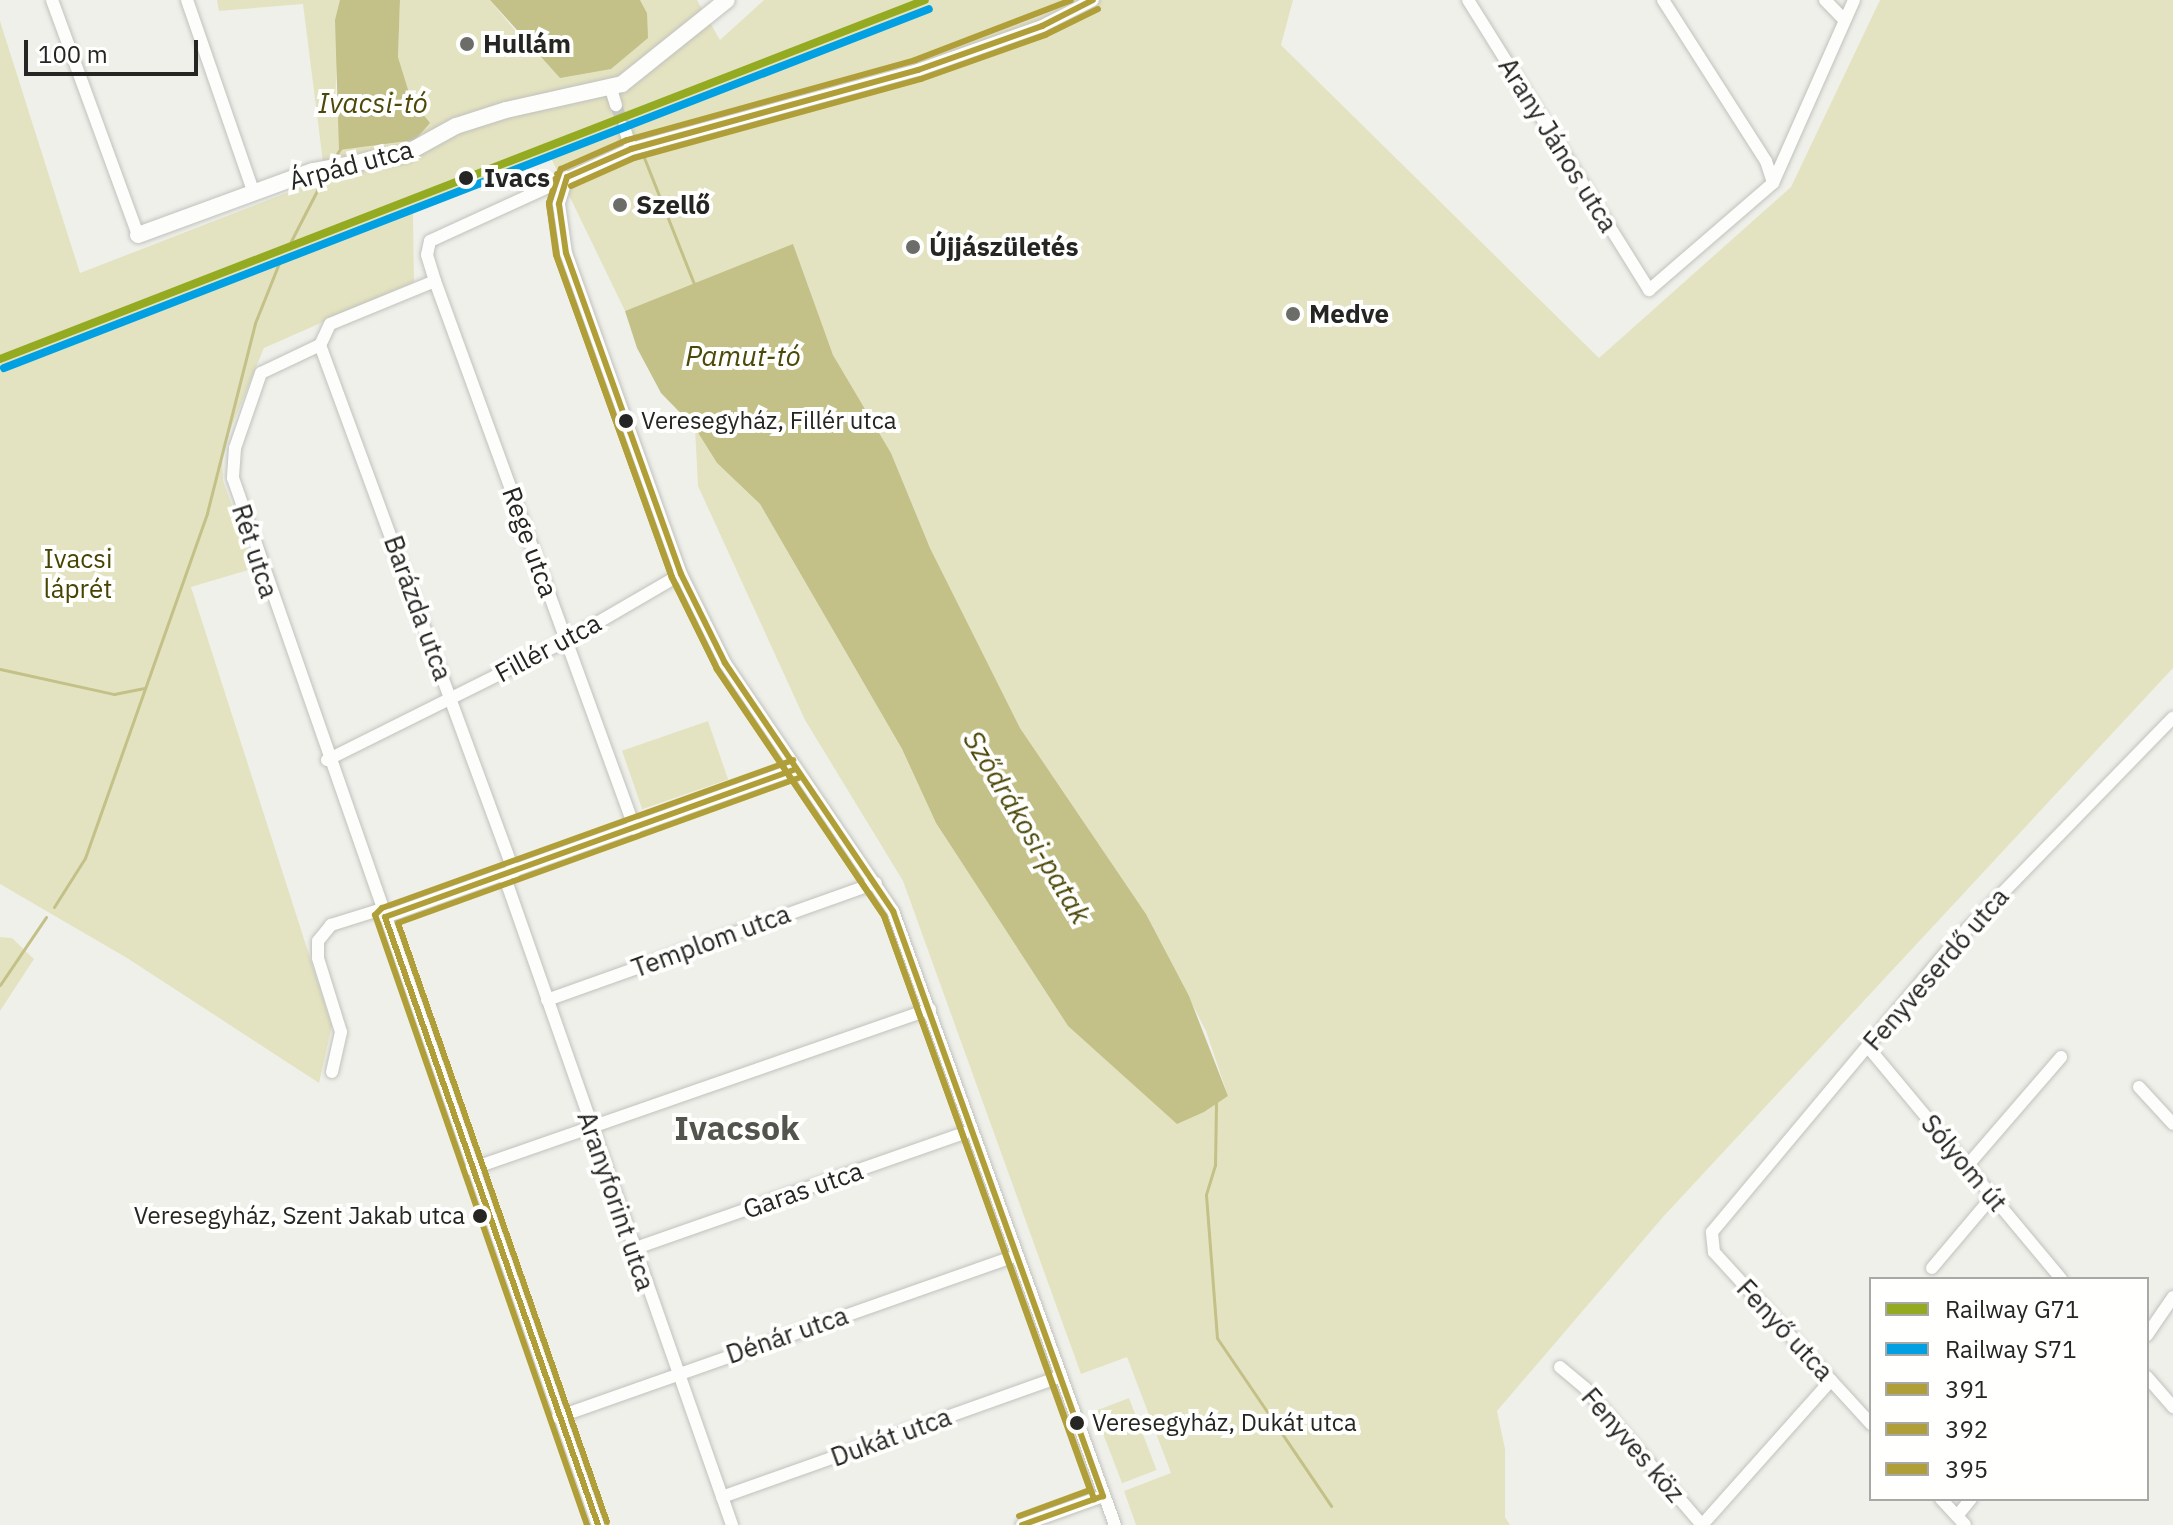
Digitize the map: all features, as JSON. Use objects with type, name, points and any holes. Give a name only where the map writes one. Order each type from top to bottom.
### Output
[{"type":"street","points":[[52,0],[138,235]]},
{"type":"street","points":[[187,0],[254,193]]},
{"type":"street","points":[[1093,0],[1042,26],[918,70],[631,149],[567,177],[559,204],[566,253],[681,574],[725,663],[893,911],[1115,1525]]},
{"type":"street","name":"Arany János utca","points":[[1468,0],[1649,290],[1773,183]]},
{"type":"street","points":[[1825,0],[1844,20]]},
{"type":"street","points":[[1773,183],[1854,0]]},
{"type":"street","name":"Árpád utca","points":[[138,235],[328,167],[405,154],[456,126],[506,110],[613,97],[721,2]]},
{"type":"street","points":[[1667,2],[1766,161],[1773,183]]},
{"type":"street","points":[[624,127],[631,149]]},
{"type":"street","name":"Rege utca","points":[[567,177],[446,231],[430,241],[427,255],[635,829]]},
{"type":"street","name":"Rét utca","points":[[435,281],[330,324],[320,345],[261,373],[235,448],[233,478],[327,760],[384,913],[598,1525]]},
{"type":"street","name":"Barázda utca","points":[[320,345],[452,699],[509,873]]},
{"type":"street","name":"Fillér utca","points":[[327,760],[566,641],[681,574]]},
{"type":"street","name":"Fenyveserdő utca","points":[[1712,1232],[1950,947],[2129,762],[2162,735],[2173,718]]},
{"type":"street","points":[[2162,735],[2173,746]]},
{"type":"street","points":[[332,1072],[341,1032],[318,958],[320,934],[509,873],[796,769]]},
{"type":"street","name":"Aranyforint utca","points":[[509,873],[589,1124],[732,1525]]},
{"type":"street","name":"Templom utca","points":[[547,1000],[876,883]]},
{"type":"street","points":[[471,1169],[589,1124],[930,1009]]},
{"type":"street","name":"Sólyom út","points":[[1868,1047],[2059,1277]]},
{"type":"street","points":[[1967,1166],[2061,1057]]},
{"type":"street","points":[[2139,1087],[2173,1124]]},
{"type":"street","name":"Garas utca","points":[[633,1249],[972,1130]]},
{"type":"street","points":[[1932,1268],[1992,1197]]},
{"type":"street","name":"Fenyő utca","points":[[1712,1232],[1714,1252],[1869,1422]]},
{"type":"street","name":"Dénár utca","points":[[558,1417],[1016,1256]]},
{"type":"street","points":[[2149,1332],[2173,1297]]},
{"type":"street","name":"Fenyves köz","points":[[1560,1367],[1585,1388],[1702,1525],[1831,1380]]},
{"type":"street","name":"Dukát utca","points":[[722,1497],[1059,1377]]},
{"type":"street","points":[[2149,1379],[2173,1407]]},
{"type":"street","points":[[1022,1525],[1103,1496]]},
{"type":"street","points":[[1943,1501],[1961,1521],[1970,1501]]},
{"type":"green space","name":"Ivacsi láprét","points":[[217,0],[340,0],[335,103],[411,99],[398,57],[400,0],[490,0],[523,40],[647,13],[640,0],[697,0],[720,40],[764,0],[1293,0],[1281,45],[1599,358],[1791,187],[1880,0],[2173,0],[2173,668],[1663,1217],[1497,1411],[1505,1449],[1505,1517],[1510,1525],[1136,1525],[1124,1491],[1171,1473],[1127,1357],[1081,1374],[903,881],[805,720],[698,486],[695,428],[717,463],[760,504],[902,749],[936,823],[1068,1026],[1177,1123],[1228,1096],[1206,1031],[1146,914],[1020,728],[930,548],[891,453],[833,355],[793,245],[625,311],[551,158],[413,213],[414,282],[264,348],[222,450],[223,481],[255,568],[191,587],[332,1026],[319,1083],[127,958],[0,884],[0,21],[80,273],[325,178],[303,4],[219,11]]},
{"type":"green space","points":[[708,721],[728,780],[642,809],[622,751]]},
{"type":"green space","points":[[0,937],[12,938],[34,959],[0,1011]]},
{"type":"green space","points":[[1129,1398],[1157,1470],[1122,1483],[1094,1411]]},
{"type":"water","name":"Ivacsi-tó","points":[[340,0],[400,0],[398,57],[411,99],[430,123],[415,140],[339,150],[335,20]]},
{"type":"water","points":[[490,0],[640,0],[647,13],[648,38],[611,69],[560,78]]},
{"type":"water","name":"Pamut-tó","points":[[793,244],[833,355],[891,453],[930,548],[1020,728],[1146,914],[1189,996],[1228,1096],[1204,1112],[1177,1124],[1068,1026],[936,823],[902,749],[760,504],[717,463],[695,428],[661,393],[637,348],[625,311]]},
{"type":"waterway","points":[[335,157],[342,146]]},
{"type":"waterway","name":"Sződrákosi-patak","points":[[641,150],[694,284]]},
{"type":"waterway","points":[[291,241],[324,177]]},
{"type":"waterway","points":[[54,907],[85,858],[207,513],[255,323],[281,258]]},
{"type":"waterway","points":[[0,669],[114,694],[144,688]]},
{"type":"waterway","points":[[0,985],[46,917]]},
{"type":"waterway","name":"Sződrákosi-patak","points":[[1216,1103],[1215,1165],[1206,1195],[1217,1338],[1331,1506]]},
{"type":"tunnel","points":[[616,105],[624,127]]},
{"type":"rail line","name":"G71","points":[[0,359],[925,0]]},
{"type":"rail line","name":"S71","points":[[4,368],[929,9]]},
{"type":"transit line","name":"395","points":[[1019,1516],[1090,1490],[884,916],[717,669],[672,578],[557,256],[549,203],[561,169],[627,140],[915,60],[1071,0]]},
{"type":"transit line","name":"391","points":[[567,177],[631,149],[918,70],[1042,26],[1093,0]]},
{"type":"transit line","name":"392","points":[[571,186],[634,158],[921,79],[1045,35],[1098,9]]},
{"type":"transit line","name":"392","points":[[557,174],[549,204],[556,255],[672,577],[717,669],[884,916],[1094,1499]]},
{"type":"transit line","name":"391","points":[[567,177],[559,204],[566,253],[681,574],[725,663],[893,911],[1103,1496]]},
{"type":"transit line","name":"395","points":[[587,1525],[375,915],[382,908],[793,760]]},
{"type":"transit line","name":"391","points":[[385,917],[796,769]]},
{"type":"transit line","name":"392","points":[[607,1522],[398,923],[799,778]]},
{"type":"transit line","name":"391","points":[[385,917],[598,1525]]},
{"type":"transit line","name":"391","points":[[1022,1525],[1103,1496]]},
{"type":"place","name":"Hullám","points":[[467,44]]},
{"type":"place","name":"Ivacs","points":[[466,178]]},
{"type":"place","name":"Szellő","points":[[620,205]]},
{"type":"place","name":"Újjászületés","points":[[913,247]]},
{"type":"place","name":"Medve","points":[[1293,314]]},
{"type":"place","name":"Veresegyház, Fillér utca","points":[[626,421]]},
{"type":"place","name":"Veresegyház, Szent Jakab utca","points":[[480,1216]]},
{"type":"place","name":"Veresegyház, Dukát utca","points":[[1077,1423]]},
{"type":"district","name":"Ivacsok","points":[[737,1128]]}]
